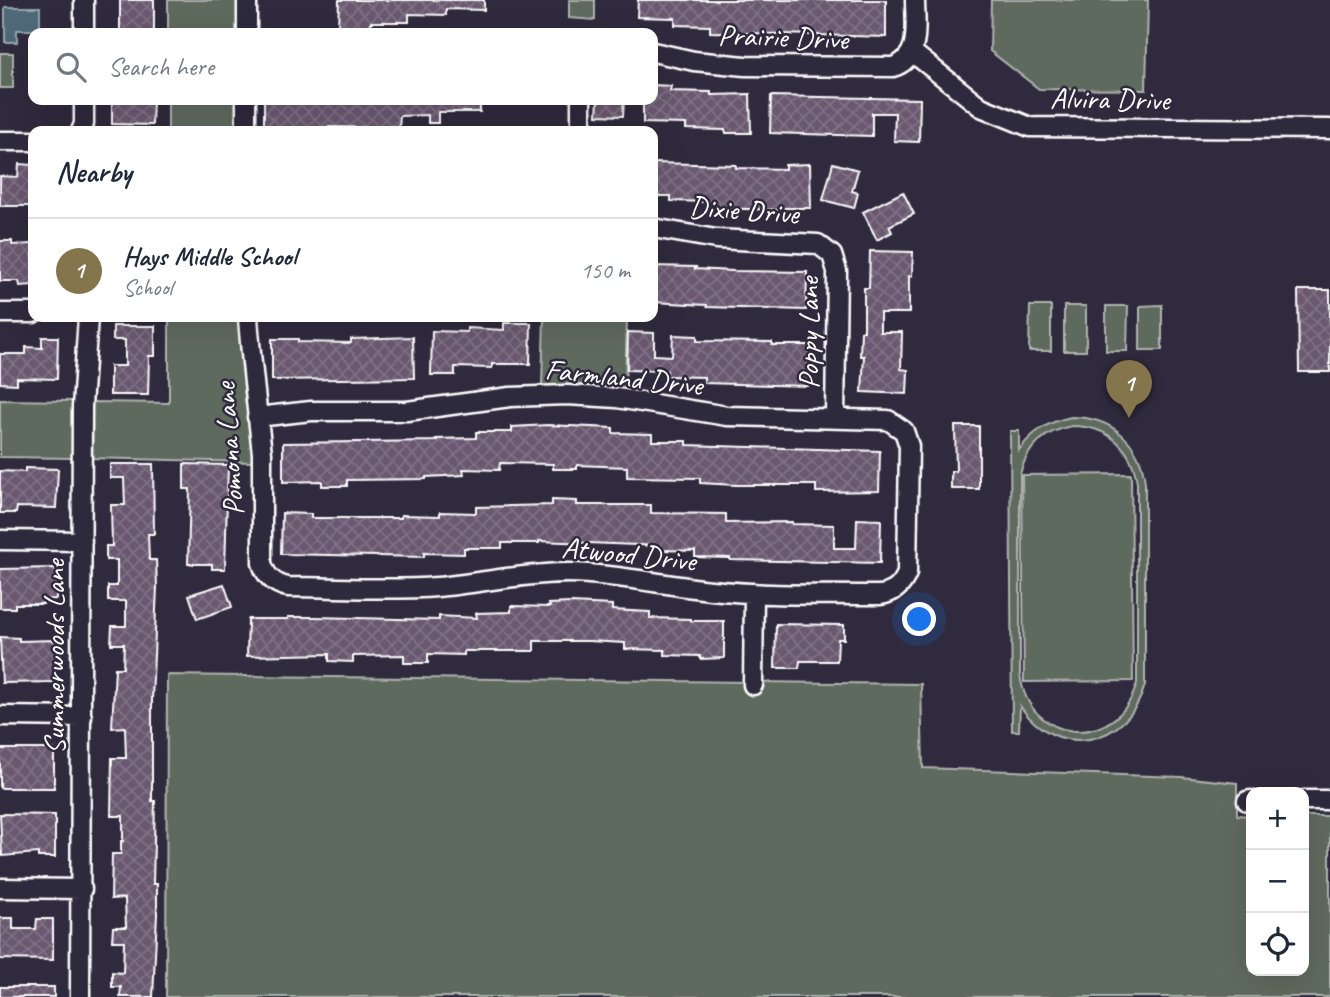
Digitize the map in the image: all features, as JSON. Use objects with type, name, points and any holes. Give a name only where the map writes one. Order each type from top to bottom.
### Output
[{"type":"street","points":[[84,0],[84,28]]},
{"type":"street","points":[[247,0],[247,28]]},
{"type":"street","points":[[910,55],[915,41],[915,0]]},
{"type":"street","name":"Prairie Drive","points":[[658,53],[694,61],[759,66],[888,68],[898,65],[910,55]]},
{"type":"street","name":"Alvira Drive","points":[[910,55],[981,107],[1030,127],[1330,129]]},
{"type":"street","points":[[81,126],[84,105]]},
{"type":"street","points":[[246,105],[246,126]]},
{"type":"street","points":[[581,105],[581,126]]},
{"type":"street","points":[[0,141],[28,141]]},
{"type":"street","name":"Dixie Drive","points":[[658,229],[729,241],[812,243],[829,251]]},
{"type":"street","name":"Poppy Lane","points":[[829,251],[837,271],[835,418]]},
{"type":"street","points":[[0,313],[28,313]]},
{"type":"street","name":"Summerwoods Lane","points":[[80,997],[83,396],[88,322]]},
{"type":"street","name":"Pomona Lane","points":[[248,322],[263,469],[262,559],[268,576]]},
{"type":"street","name":"Farmland Drive","points":[[257,416],[311,411],[407,411],[510,397],[567,395],[617,398],[727,416],[885,419],[900,427],[906,434],[909,446],[908,568],[901,584]]},
{"type":"street","points":[[0,540],[82,541]]},
{"type":"street","name":"Atwood Drive","points":[[268,576],[288,587],[412,588],[453,586],[529,575],[593,574],[711,590],[880,595],[892,592],[901,584]]},
{"type":"street","points":[[753,685],[754,593]]},
{"type":"street","points":[[0,716],[82,717]]},
{"type":"street","points":[[1309,800],[1330,800]]},
{"type":"street","points":[[0,888],[82,889]]},
{"type":"green space","points":[[168,0],[240,0],[240,28],[168,28]]},
{"type":"green space","points":[[569,0],[595,0],[595,20],[569,18]]},
{"type":"green space","points":[[991,0],[1148,0],[1146,90],[1039,89],[990,51]]},
{"type":"green space","points":[[0,53],[13,53],[13,88],[0,88]]},
{"type":"green space","points":[[168,105],[238,105],[238,126],[168,126]]},
{"type":"green space","points":[[1162,305],[1162,350],[1140,350],[1140,306]]},
{"type":"green space","points":[[1030,306],[1051,306],[1051,351],[1029,351]]},
{"type":"green space","points":[[1064,306],[1086,306],[1086,351],[1064,351]]},
{"type":"green space","points":[[1106,306],[1128,306],[1127,351],[1106,351]]},
{"type":"green space","points":[[169,322],[240,322],[253,462],[89,458],[89,402],[169,403]]},
{"type":"green space","points":[[544,322],[627,322],[625,390],[542,386]]},
{"type":"green space","points":[[0,400],[72,401],[72,458],[0,457]]},
{"type":"green space","points":[[1086,418],[1111,427],[1122,435],[1138,455],[1145,483],[1145,685],[1136,706],[1123,722],[1107,733],[1090,739],[1071,739],[1052,734],[1035,723],[1020,706],[1019,731],[1012,731],[1010,431],[1019,431],[1019,450],[1036,433],[1063,419]],"holes":[[[1085,427],[1107,435],[1124,449],[1137,483],[1137,683],[1127,705],[1112,721],[1093,729],[1074,731],[1055,726],[1039,715],[1026,697],[1020,673],[1020,474],[1032,448],[1046,436],[1062,428]]]},
{"type":"green space","points":[[1131,474],[1133,681],[1024,682],[1022,475]]},
{"type":"green space","points":[[167,675],[921,684],[923,768],[1181,777],[1237,783],[1237,815],[1246,816],[1246,976],[1309,976],[1309,816],[1330,816],[1330,997],[166,997]]},
{"type":"water","points":[[5,7],[40,7],[40,28],[17,30],[17,42],[5,42]]},
{"type":"building","points":[[120,0],[154,0],[154,28],[120,28]]},
{"type":"building","points":[[339,0],[484,0],[484,10],[446,9],[446,15],[409,14],[409,22],[371,22],[371,27],[338,27]]},
{"type":"building","points":[[638,0],[886,0],[886,37],[710,32],[710,26],[675,25],[675,18],[637,17]]},
{"type":"building","points":[[658,85],[671,86],[670,91],[711,92],[711,95],[750,94],[751,133],[686,129],[686,124],[643,123],[643,105],[658,105]]},
{"type":"building","points":[[771,96],[920,99],[919,142],[894,141],[895,113],[872,113],[872,136],[770,133]]},
{"type":"building","points":[[112,105],[153,105],[152,125],[112,124]]},
{"type":"building","points":[[264,105],[480,105],[480,112],[438,112],[438,123],[428,123],[428,115],[400,116],[399,126],[264,126]]},
{"type":"building","points":[[598,105],[624,105],[623,116],[597,115]]},
{"type":"building","points":[[658,163],[785,169],[785,165],[810,164],[811,208],[712,208],[712,202],[671,201],[671,196],[658,196]]},
{"type":"building","points":[[833,163],[858,170],[852,191],[858,193],[854,208],[823,200]]},
{"type":"building","points":[[19,164],[28,165],[28,206],[0,206],[0,176],[18,177]]},
{"type":"building","points":[[903,192],[914,214],[889,226],[892,232],[877,240],[863,212]]},
{"type":"building","points":[[0,241],[12,241],[12,245],[28,244],[28,285],[20,286],[19,281],[0,281]]},
{"type":"building","points":[[870,251],[913,252],[912,276],[909,276],[909,313],[880,313],[880,332],[902,332],[901,369],[908,370],[907,394],[862,392],[864,356],[860,356],[861,331],[864,331],[864,288],[869,288]]},
{"type":"building","points":[[658,266],[807,272],[806,310],[658,302]]},
{"type":"building","points":[[1298,290],[1330,290],[1330,372],[1299,372]]},
{"type":"building","points":[[504,323],[531,323],[530,364],[492,364],[492,368],[455,367],[455,375],[431,375],[432,331],[467,332],[467,328],[504,330]]},
{"type":"building","points":[[113,326],[155,326],[155,356],[149,356],[148,395],[110,395],[110,366],[125,366],[125,340],[113,340]]},
{"type":"building","points":[[628,332],[654,333],[654,355],[672,356],[673,335],[697,336],[697,341],[809,345],[808,386],[704,383],[704,377],[667,376],[667,371],[627,370]]},
{"type":"building","points":[[42,337],[58,337],[57,379],[17,378],[17,384],[0,383],[0,354],[26,354],[26,347],[42,348]]},
{"type":"building","points":[[413,337],[414,378],[272,380],[272,339],[351,343],[351,339]]},
{"type":"building","points":[[548,425],[613,428],[613,433],[652,434],[652,441],[687,441],[687,445],[880,451],[879,491],[816,492],[816,485],[736,485],[700,483],[700,478],[627,477],[627,467],[577,465],[577,469],[553,469],[553,464],[500,463],[499,470],[463,469],[464,475],[426,479],[347,480],[347,486],[322,486],[322,481],[283,482],[283,443],[437,441],[436,439],[476,438],[476,432],[512,432],[512,427]]},
{"type":"building","points":[[955,426],[979,426],[979,489],[951,489],[951,471],[956,471]]},
{"type":"building","points":[[110,464],[153,464],[154,534],[148,534],[149,560],[156,560],[157,587],[152,700],[152,801],[155,801],[153,884],[157,884],[153,997],[120,997],[121,987],[112,987],[112,972],[123,973],[124,941],[112,941],[113,927],[126,927],[125,898],[111,899],[112,854],[121,854],[123,841],[123,816],[111,816],[112,758],[126,758],[125,727],[112,728],[115,668],[123,668],[124,644],[111,644],[112,626],[126,626],[126,601],[108,601],[108,586],[117,586],[117,560],[106,560],[106,546],[112,546],[111,505],[125,505],[124,478],[110,478]]},
{"type":"building","points":[[184,464],[228,465],[225,569],[212,569],[212,564],[188,564],[190,489],[184,489]]},
{"type":"building","points":[[25,468],[58,469],[56,508],[17,507],[16,513],[0,513],[0,471],[25,472]]},
{"type":"building","points":[[552,500],[577,501],[577,505],[651,505],[651,513],[726,514],[726,523],[792,522],[834,525],[834,548],[856,548],[857,519],[881,520],[880,563],[730,560],[695,557],[695,551],[661,550],[661,546],[539,541],[502,543],[502,548],[464,548],[464,554],[424,553],[424,557],[281,554],[282,513],[311,514],[311,518],[401,518],[401,515],[440,516],[440,512],[476,513],[476,507],[552,505]]},
{"type":"building","points":[[56,568],[56,599],[43,600],[43,604],[15,604],[15,608],[0,608],[0,569]]},
{"type":"building","points":[[224,584],[232,607],[197,619],[189,595]]},
{"type":"building","points":[[549,604],[612,605],[612,610],[650,612],[650,618],[724,621],[724,658],[700,659],[700,656],[665,655],[665,650],[625,649],[625,643],[589,641],[534,641],[534,651],[428,654],[428,663],[404,663],[404,655],[353,656],[353,662],[329,661],[329,654],[247,656],[248,619],[314,617],[439,620],[439,616],[477,618],[476,613],[511,612],[511,606],[550,607]]},
{"type":"building","points":[[776,624],[844,625],[844,639],[838,639],[837,661],[800,661],[799,668],[775,668]]},
{"type":"building","points":[[0,637],[19,638],[19,641],[55,640],[56,682],[2,683]]},
{"type":"building","points":[[0,749],[54,749],[54,788],[0,788]]},
{"type":"building","points":[[0,814],[55,815],[55,857],[38,857],[38,853],[2,856]]},
{"type":"building","points":[[0,918],[13,918],[13,929],[36,929],[37,919],[53,919],[53,960],[0,959]]},
{"type":"building","points":[[0,987],[54,987],[54,997],[0,997]]},
{"type":"place","name":"Hays Middle School","points":[[1129,418]]}]
